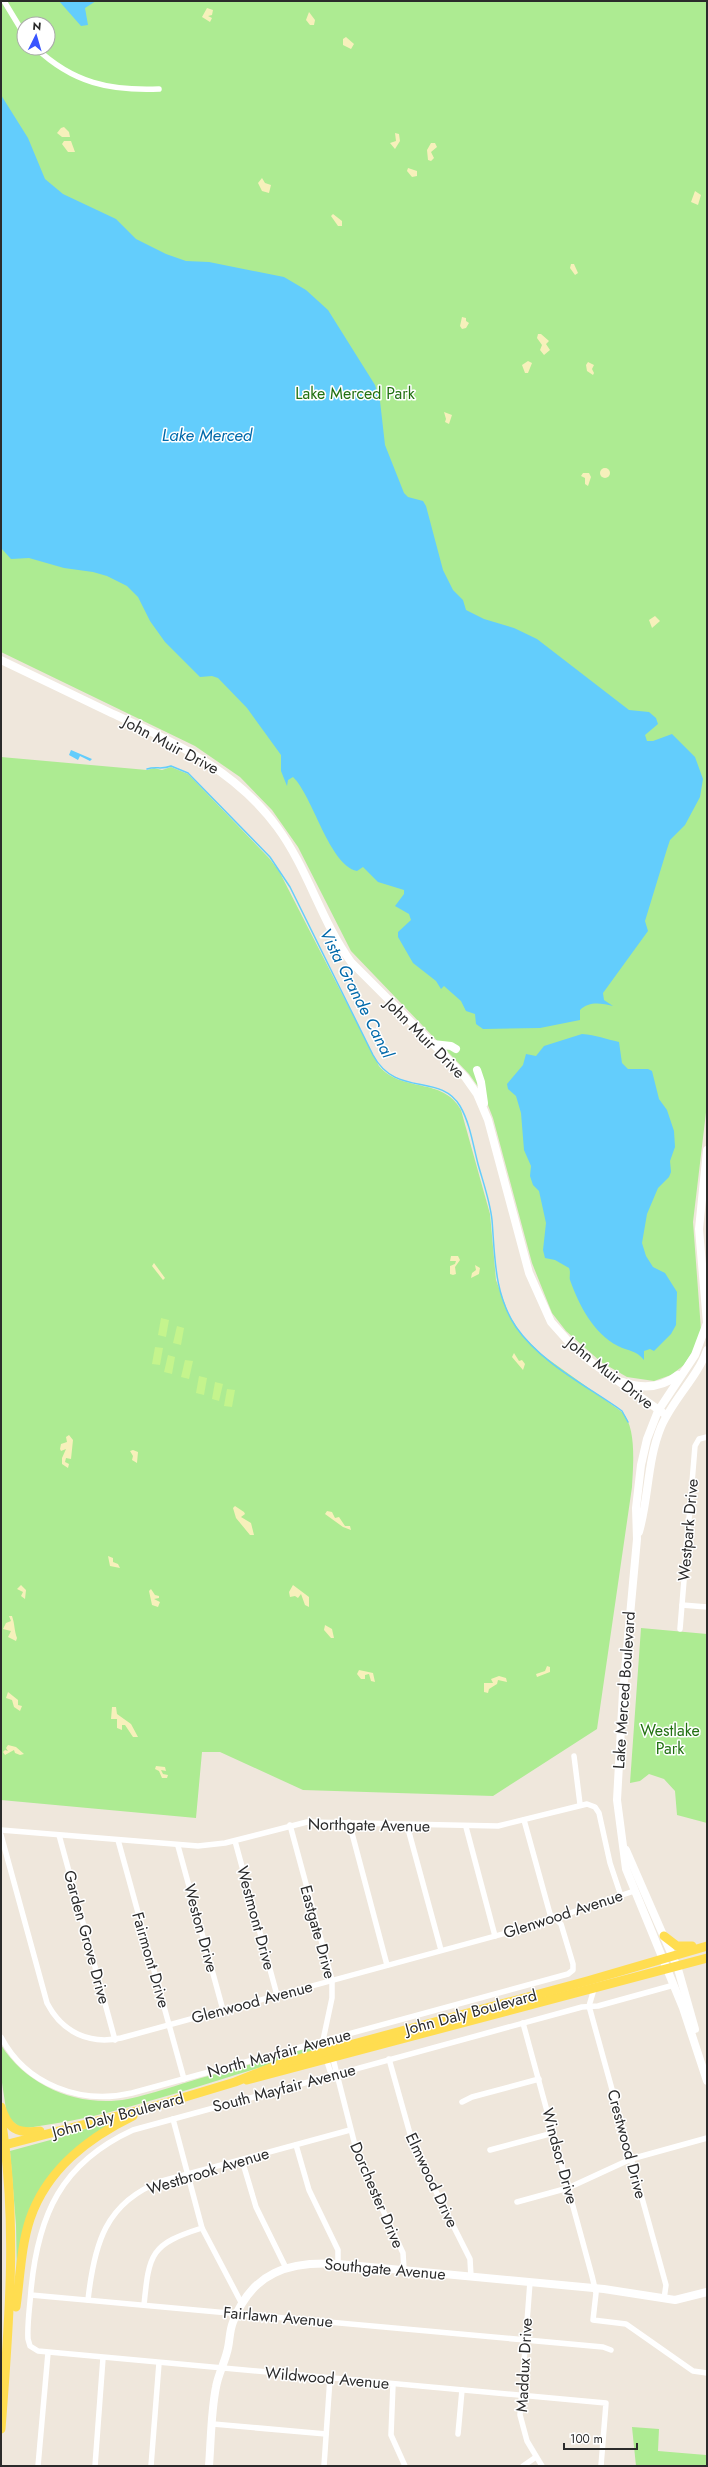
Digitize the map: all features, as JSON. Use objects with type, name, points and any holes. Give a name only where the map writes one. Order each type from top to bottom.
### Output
[{"type":"main road","points":[[664,1936],[672,1944],[682,1947],[707,1942]]},
{"type":"main road","name":"John Daly Boulevard","points":[[3,2146],[152,2107],[707,1946]]},
{"type":"main road","name":"John Daly Boulevard","points":[[329,2055],[594,1989],[707,1958]]},
{"type":"main road","points":[[1,2107],[8,2124],[19,2132],[71,2128]]},
{"type":"main road","points":[[7,2357],[28,2228],[43,2192],[58,2170],[84,2145],[111,2127],[152,2107]]},
{"type":"main road","points":[[1,2118],[12,2248],[7,2357],[1,2429]]},
{"type":"street","points":[[4,1],[16,21]]},
{"type":"street","points":[[46,56],[60,67],[100,86],[125,90],[159,89]]},
{"type":"street","name":"John Muir Drive","points":[[1,660],[184,748],[214,766],[239,785],[270,817],[288,843],[340,946],[351,962],[469,1082],[485,1112],[524,1256],[543,1307],[551,1322],[565,1338],[611,1376],[658,1411],[666,1415]]},
{"type":"street","points":[[433,1044],[451,1046],[456,1049]]},
{"type":"street","points":[[477,1070],[481,1082],[485,1112]]},
{"type":"street","name":"Lake Merced Boulevard","points":[[695,2039],[691,2010],[668,1957],[634,1891],[624,1862],[623,1840],[618,1811],[617,1779],[625,1666],[637,1539],[636,1508],[641,1465],[647,1439],[658,1411],[698,1348],[707,1323],[699,1229],[707,1154]]},
{"type":"street","name":"Lake Merced Boulevard","points":[[637,1539],[644,1515],[652,1456],[666,1415],[707,1350]]},
{"type":"street","points":[[611,1376],[632,1385],[652,1386],[671,1380],[686,1368]]},
{"type":"street","name":"Westpark Drive","points":[[680,1629],[695,1446],[699,1440],[707,1437]]},
{"type":"street","points":[[682,1605],[707,1607]]},
{"type":"street","points":[[574,1756],[580,1804],[591,1805],[599,1813],[610,1863],[621,1896]]},
{"type":"street","name":"Northgate Avenue","points":[[1,1830],[178,1846],[207,1846],[290,1825],[317,1822],[466,1827],[498,1826],[580,1804]]},
{"type":"street","points":[[524,1820],[550,1914],[555,1918]]},
{"type":"street","points":[[348,1822],[387,1965]]},
{"type":"street","name":"Eastgate Drive","points":[[290,1825],[332,1980],[332,1998],[326,2020],[324,2040]]},
{"type":"street","points":[[407,1825],[442,1950]]},
{"type":"street","points":[[466,1827],[495,1936]]},
{"type":"street","name":"Glenwood Avenue","points":[[1,1835],[45,1994],[51,2010],[60,2022],[78,2035],[94,2040],[115,2040],[495,1936],[555,1918],[634,1891]]},
{"type":"street","name":"Garden Grove Drive","points":[[59,1835],[115,2040]]},
{"type":"street","name":"Fairmont Drive","points":[[118,1840],[184,2079]]},
{"type":"street","name":"Westmont Drive","points":[[235,1840],[277,1995]]},
{"type":"street","name":"Lake Merced Boulevard","points":[[623,1840],[635,1872],[664,1936],[668,1957]]},
{"type":"street","name":"Weston Drive","points":[[178,1846],[223,2010]]},
{"type":"street","points":[[635,1872],[634,1891],[646,1896]]},
{"type":"street","name":"North Mayfair Avenue","points":[[1,2037],[16,2058],[32,2073],[50,2085],[74,2094],[98,2097],[121,2096],[568,1974],[573,1970],[561,1924],[555,1918]]},
{"type":"street","name":"Lake Merced Boulevard","points":[[672,1967],[674,1985],[695,2039],[707,2081]]},
{"type":"street","name":"South Mayfair Avenue","points":[[48,2353],[34,2349],[29,2342],[34,2257],[42,2226],[57,2194],[71,2175],[88,2158],[115,2139],[140,2128],[389,2059],[674,1985]]},
{"type":"street","points":[[589,2006],[594,1989]]},
{"type":"street","name":"Crestwood Drive","points":[[589,2006],[666,2285],[664,2299]]},
{"type":"street","name":"Windsor Drive","points":[[523,2023],[595,2288],[594,2320],[626,2324],[693,2371],[707,2373]]},
{"type":"street","points":[[324,2040],[329,2042],[329,2055]]},
{"type":"street","name":"Dorchester Drive","points":[[329,2055],[363,2170],[402,2253],[404,2270]]},
{"type":"street","name":"Elmwood Drive","points":[[389,2059],[414,2148],[470,2259],[471,2277]]},
{"type":"street","points":[[462,2102],[472,2097],[539,2078]]},
{"type":"street","points":[[173,2119],[202,2228],[242,2304]]},
{"type":"street","name":"Westbrook Avenue","points":[[88,2300],[95,2252],[100,2236],[113,2216],[131,2198],[146,2188],[187,2175],[350,2130]]},
{"type":"street","points":[[490,2150],[553,2133]]},
{"type":"street","points":[[517,2202],[568,2188],[631,2159],[707,2138]]},
{"type":"street","points":[[296,2145],[310,2194],[338,2250],[338,2264]]},
{"type":"street","points":[[242,2160],[256,2207],[286,2268]]},
{"type":"street","points":[[144,2305],[148,2266],[154,2254],[168,2240],[202,2228]]},
{"type":"street","name":"Southgate Avenue","points":[[209,2466],[215,2390],[222,2369],[233,2322],[242,2304],[257,2284],[286,2268],[313,2263],[338,2264],[595,2288],[675,2300],[707,2292]]},
{"type":"street","name":"Maddux Drive","points":[[530,2282],[519,2395],[521,2424],[527,2441],[542,2466]]},
{"type":"street","name":"Fairlawn Avenue","points":[[31,2295],[603,2347],[611,2350]]},
{"type":"street","points":[[38,2466],[48,2353]]},
{"type":"street","name":"Wildwood Avenue","points":[[48,2353],[606,2403],[601,2466]]},
{"type":"street","points":[[95,2466],[103,2358]]},
{"type":"street","points":[[151,2466],[159,2363]]},
{"type":"street","points":[[324,2466],[330,2378]]},
{"type":"street","points":[[393,2384],[391,2435],[405,2466]]},
{"type":"street","points":[[458,2434],[462,2390]]},
{"type":"street","points":[[212,2424],[326,2434]]},
{"type":"street","points":[[523,2466],[536,2457]]},
{"type":"green space","name":"Lake Merced Park","points":[[1,1],[707,1],[707,1104],[693,1222],[701,1330],[698,1343],[684,1365],[671,1375],[654,1381],[627,1377],[601,1362],[566,1331],[552,1313],[532,1263],[493,1118],[484,1095],[469,1074],[351,951],[298,847],[272,810],[240,777],[195,746],[1,652]]},
{"type":"green space","points":[[1,757],[147,770],[154,768],[162,770],[171,767],[188,774],[269,858],[279,871],[379,1066],[388,1074],[399,1080],[444,1093],[453,1100],[461,1110],[490,1214],[496,1280],[509,1315],[522,1335],[541,1354],[622,1412],[627,1419],[630,1427],[633,1448],[632,1487],[597,1729],[493,1796],[303,1790],[220,1752],[202,1752],[196,1818],[1,1800]]},
{"type":"green space","points":[[161,1318],[169,1320],[166,1337],[158,1335]]},
{"type":"green space","points":[[177,1326],[184,1328],[181,1345],[173,1343]]},
{"type":"green space","points":[[155,1347],[163,1348],[160,1365],[152,1364]]},
{"type":"green space","points":[[168,1355],[175,1357],[172,1374],[164,1372]]},
{"type":"green space","points":[[185,1360],[193,1361],[189,1379],[181,1377]]},
{"type":"green space","points":[[199,1376],[207,1378],[204,1395],[196,1393]]},
{"type":"green space","points":[[215,1382],[223,1384],[219,1401],[212,1399]]},
{"type":"green space","points":[[227,1389],[235,1390],[232,1407],[224,1406]]},
{"type":"green space","name":"Westlake Park","points":[[641,1628],[707,1634],[707,1823],[677,1815],[675,1791],[664,1779],[649,1774],[640,1781],[630,1783]]},
{"type":"green space","points":[[1,2045],[12,2060],[40,2083],[56,2091],[74,2097],[110,2101],[137,2097],[312,2047],[316,2048],[314,2052],[117,2110],[81,2119],[21,2129],[7,2116],[1,2076]]},
{"type":"green space","points":[[131,2113],[111,2124],[43,2187],[17,2276],[16,2225],[10,2151],[65,2136]]},
{"type":"green space","points":[[632,2427],[659,2429],[658,2451],[706,2455],[707,2444],[707,2466],[636,2466]]},
{"type":"sand","points":[[207,8],[213,10],[212,15],[208,16],[212,18],[210,22],[202,17]]},
{"type":"sand","points":[[309,12],[315,20],[314,25],[310,25],[306,20]]},
{"type":"sand","points":[[346,37],[354,44],[351,49],[343,45],[343,39]]},
{"type":"sand","points":[[64,127],[69,132],[70,137],[62,137],[57,133]]},
{"type":"sand","points":[[395,133],[399,134],[400,141],[395,149],[390,143],[396,141]]},
{"type":"sand","points":[[64,141],[71,141],[75,152],[68,152],[62,144]]},
{"type":"sand","points":[[431,143],[435,143],[437,147],[431,152],[434,158],[431,161],[428,160],[427,150]]},
{"type":"sand","points":[[408,168],[417,171],[417,176],[412,177],[407,171]]},
{"type":"sand","points":[[262,178],[265,183],[271,185],[269,193],[262,191],[258,183]]},
{"type":"sand","points":[[695,191],[701,195],[698,205],[691,202]]},
{"type":"sand","points":[[333,214],[342,221],[342,226],[338,226],[331,216]]},
{"type":"sand","points":[[571,264],[574,264],[578,273],[575,275],[570,268]]},
{"type":"sand","points":[[462,317],[466,318],[466,321],[469,323],[466,328],[462,329],[460,326]]},
{"type":"sand","points":[[538,334],[541,334],[549,341],[546,344],[550,350],[544,355],[540,350],[542,345],[537,338]]},
{"type":"sand","points":[[528,361],[532,363],[528,373],[525,373],[522,365]]},
{"type":"sand","points":[[588,362],[594,365],[592,369],[594,373],[593,375],[587,371],[586,365]]},
{"type":"sand","points":[[444,412],[452,415],[449,424],[445,422],[446,419]]},
{"type":"sand","points":[[605,468],[610,473],[605,478],[600,473]]},
{"type":"sand","points":[[583,473],[589,473],[591,477],[588,486],[585,484],[585,478],[581,476]]},
{"type":"sand","points":[[655,616],[660,621],[652,628],[649,620]]},
{"type":"sand","points":[[451,1256],[458,1256],[460,1260],[455,1267],[456,1274],[453,1275],[450,1274],[450,1266],[455,1264],[456,1261],[450,1261]]},
{"type":"sand","points":[[154,1263],[165,1278],[163,1280],[152,1266]]},
{"type":"sand","points":[[475,1265],[480,1268],[479,1274],[471,1278],[472,1273],[476,1270]]},
{"type":"sand","points":[[514,1353],[519,1361],[522,1360],[525,1364],[523,1370],[512,1357]]},
{"type":"sand","points":[[69,1435],[73,1440],[71,1459],[66,1458],[65,1462],[69,1464],[68,1468],[62,1464],[62,1458],[66,1449],[61,1451],[60,1449],[61,1444],[67,1442],[66,1437]]},
{"type":"sand","points":[[133,1450],[138,1452],[137,1463],[132,1460],[133,1456],[130,1451]]},
{"type":"sand","points":[[235,1506],[244,1512],[245,1514],[241,1517],[251,1523],[254,1535],[250,1535],[236,1518],[233,1508]]},
{"type":"sand","points":[[327,1511],[332,1512],[335,1518],[339,1517],[345,1526],[350,1526],[351,1530],[343,1527],[325,1514]]},
{"type":"sand","points":[[108,1556],[113,1558],[113,1562],[118,1564],[120,1568],[110,1566]]},
{"type":"sand","points":[[21,1585],[26,1590],[25,1599],[21,1596],[23,1592],[17,1589]]},
{"type":"sand","points":[[293,1585],[309,1597],[309,1607],[305,1605],[301,1594],[298,1598],[295,1596],[290,1597],[289,1592]]},
{"type":"sand","points":[[151,1589],[155,1595],[159,1596],[159,1598],[154,1599],[160,1602],[158,1607],[152,1605],[149,1591]]},
{"type":"sand","points":[[9,1616],[12,1616],[13,1619],[17,1638],[16,1641],[8,1637],[11,1631],[3,1629],[6,1623],[11,1621]]},
{"type":"sand","points":[[325,1625],[332,1629],[334,1638],[331,1638],[324,1630]]},
{"type":"sand","points":[[547,1666],[550,1667],[550,1672],[537,1677],[536,1674],[545,1671]]},
{"type":"sand","points":[[359,1670],[373,1673],[375,1682],[371,1681],[369,1674],[365,1675],[365,1679],[361,1679],[357,1674]]},
{"type":"sand","points":[[499,1676],[506,1678],[507,1682],[498,1680],[497,1684],[489,1689],[488,1693],[484,1692],[484,1683],[493,1683],[491,1679]]},
{"type":"sand","points":[[8,1692],[18,1700],[18,1705],[22,1706],[20,1711],[14,1707],[12,1700],[6,1698]]},
{"type":"sand","points":[[112,1707],[116,1707],[117,1714],[131,1724],[138,1737],[133,1737],[125,1725],[122,1725],[122,1730],[117,1728],[117,1719],[111,1719]]},
{"type":"sand","points":[[8,1745],[16,1747],[24,1754],[20,1755],[15,1753],[14,1750],[5,1755],[3,1752],[5,1750],[8,1751],[6,1748]]},
{"type":"sand","points":[[156,1766],[165,1767],[166,1771],[161,1770],[163,1774],[168,1775],[167,1778],[162,1778],[159,1771],[155,1769]]},
{"type":"water","points":[[59,1],[96,1],[85,8],[88,25],[81,26]]},
{"type":"water","name":"Lake Merced","points":[[1,95],[28,138],[45,179],[63,194],[116,219],[136,239],[166,254],[186,261],[209,262],[284,277],[306,290],[328,310],[375,385],[380,401],[385,445],[404,493],[408,497],[423,501],[426,506],[443,570],[453,590],[463,600],[466,610],[484,619],[514,628],[537,639],[629,710],[649,712],[656,718],[658,724],[645,735],[647,741],[653,741],[672,734],[695,757],[703,779],[700,797],[685,825],[670,840],[645,921],[648,931],[603,993],[604,1000],[613,1006],[600,1004],[587,1005],[580,1010],[580,1020],[540,1028],[483,1029],[476,1024],[475,1014],[466,1011],[461,1001],[444,986],[441,989],[436,981],[413,963],[398,937],[398,932],[411,920],[409,914],[395,906],[404,894],[404,890],[378,882],[363,867],[357,871],[347,866],[330,844],[308,799],[293,777],[288,780],[287,786],[281,771],[281,755],[247,708],[218,678],[212,676],[200,677],[165,642],[150,621],[138,597],[127,586],[107,576],[93,572],[64,568],[29,558],[11,559],[1,548]]},
{"type":"water","points":[[71,750],[92,759],[90,761],[80,756],[78,760],[69,755]]},
{"type":"water","points":[[582,1034],[619,1042],[622,1063],[628,1069],[648,1069],[652,1071],[659,1099],[667,1110],[674,1131],[675,1147],[670,1161],[671,1172],[669,1177],[658,1188],[647,1214],[642,1243],[646,1256],[653,1267],[665,1273],[677,1292],[676,1325],[671,1334],[654,1351],[650,1349],[644,1351],[644,1360],[638,1354],[618,1346],[601,1334],[588,1318],[578,1299],[570,1280],[569,1268],[555,1260],[545,1258],[543,1250],[546,1223],[539,1191],[533,1185],[530,1176],[531,1166],[524,1150],[521,1113],[516,1096],[508,1089],[507,1084],[523,1065],[526,1054],[536,1056],[544,1046]]},
{"type":"waterway","name":"Vista Grande Canal","points":[[147,769],[165,768],[171,766],[188,773],[270,857],[290,887],[373,1055],[383,1068],[393,1076],[405,1081],[430,1086],[441,1090],[451,1096],[460,1106],[469,1127],[490,1206],[497,1275],[503,1302],[509,1314],[516,1327],[538,1352],[565,1373],[622,1411],[628,1422]]}]
